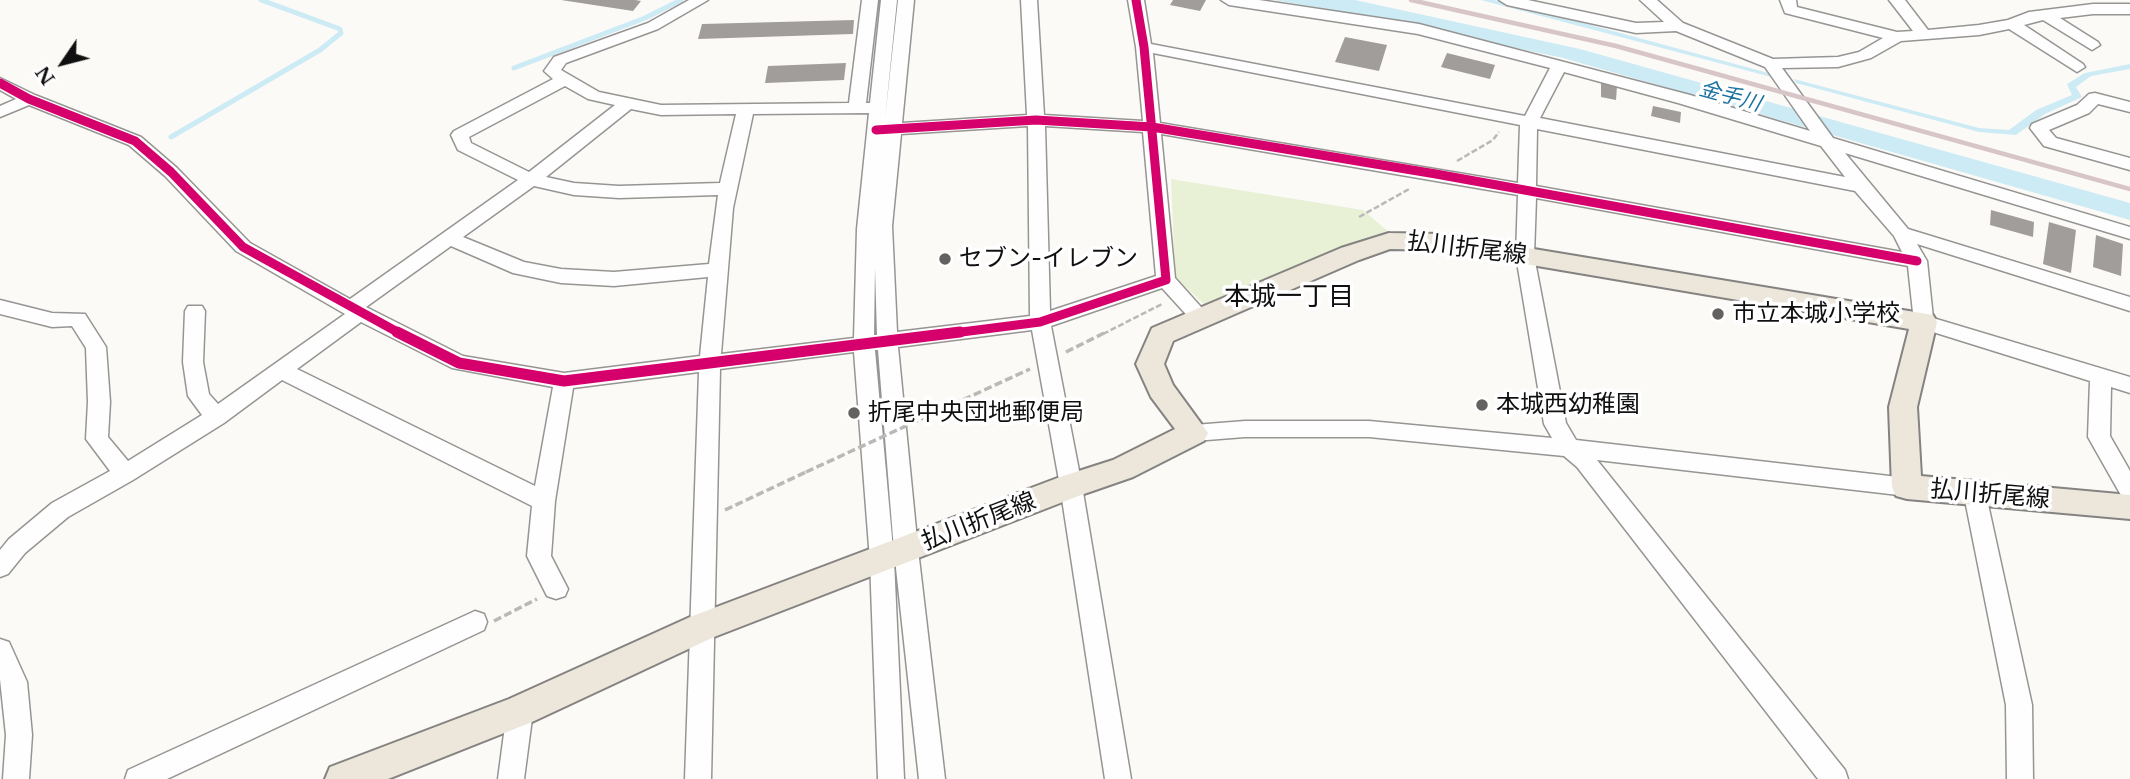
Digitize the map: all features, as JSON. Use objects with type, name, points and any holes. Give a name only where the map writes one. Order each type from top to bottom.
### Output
[{"type":"main road","name":"払川折尾線","points":[[343,779],[520,711],[702,627],[1071,485],[1123,469],[1194,433],[1161,390],[1150,364],[1163,335],[1350,254],[1390,241],[1443,242],[1924,322],[1903,407],[1907,487],[2130,507]]},
{"type":"street","points":[[700,0],[653,26],[560,60],[552,71],[594,96],[660,110],[745,111],[876,118],[1035,120],[1152,127],[1917,261]]},
{"type":"street","points":[[870,0],[883,226],[894,555],[891,779]]},
{"type":"street","points":[[889,0],[866,229],[864,344],[894,555],[932,779]]},
{"type":"street","points":[[876,118],[906,0]]},
{"type":"street","points":[[1029,0],[1040,322],[1071,485],[1118,779]]},
{"type":"street","points":[[1136,0],[1152,127],[1166,280],[1200,317]]},
{"type":"street","points":[[1229,0],[1419,29],[1823,136],[2130,233]]},
{"type":"street","points":[[1507,0],[1636,28],[1678,26]]},
{"type":"street","points":[[1648,0],[1678,26],[1771,64],[1838,62],[1865,55],[1897,37],[1979,30],[2012,24],[2029,17],[2094,9],[2130,9]]},
{"type":"street","points":[[1788,0],[1790,10],[1897,37]]},
{"type":"street","points":[[1897,0],[1923,33]]},
{"type":"street","points":[[2046,15],[2092,45]]},
{"type":"street","points":[[2012,24],[2077,67]]},
{"type":"street","points":[[1143,47],[1861,186]]},
{"type":"street","points":[[1771,64],[1800,107],[1901,233],[1917,261],[1924,322],[2130,385]]},
{"type":"street","points":[[1559,66],[1529,123],[1525,256],[1555,424],[1569,448],[1586,461],[1835,779]]},
{"type":"street","points":[[565,79],[460,135],[464,146],[530,179],[574,189],[619,192],[728,189]]},
{"type":"street","points":[[0,83],[29,99],[135,141],[171,172],[243,247],[356,310],[459,363],[564,381],[1040,322],[1166,280]]},
{"type":"street","points":[[2130,107],[2095,98],[2083,109],[2038,128],[2050,142],[2130,164]]},
{"type":"street","points":[[0,112],[29,99]]},
{"type":"street","points":[[0,567],[17,546],[60,510],[125,474],[216,416],[280,370],[449,238],[570,151],[625,104]]},
{"type":"street","points":[[698,779],[703,520],[710,362],[728,189],[745,111]]},
{"type":"street","points":[[1901,233],[2130,304]]},
{"type":"street","points":[[449,238],[520,268],[561,276],[614,279],[718,270]]},
{"type":"street","points":[[0,307],[52,320],[78,319],[96,347],[99,402],[97,439],[125,474]]},
{"type":"street","points":[[195,311],[193,362],[199,396],[216,416]]},
{"type":"street","points":[[280,370],[544,501]]},
{"type":"street","points":[[2101,376],[2099,437],[2130,491]]},
{"type":"street","points":[[556,589],[539,556],[544,501],[564,381]]},
{"type":"street","points":[[1194,433],[1245,429],[1369,429],[1569,448],[1907,487]]},
{"type":"street","points":[[1975,495],[2019,705],[2020,779]]},
{"type":"street","points":[[138,779],[475,622]]},
{"type":"street","points":[[0,649],[15,682],[19,735],[16,779]]},
{"type":"street","points":[[511,779],[520,711]]},
{"type":"path","points":[[703,520],[932,414]]},
{"type":"path","points":[[475,622],[494,622],[556,589]]},
{"type":"green space","points":[[1171,179],[1363,210],[1390,233],[1206,306],[1175,277]]},
{"type":"water","name":"金手川","points":[[1274,0],[1355,0],[1580,49],[2130,203],[2130,220],[1563,58],[1370,17]]},
{"type":"water","points":[[1481,0],[1494,0],[1528,8],[1772,74],[1775,78]]},
{"type":"water","points":[[2130,64],[2130,69],[2091,76],[2076,87],[2082,97],[2045,114],[2016,135],[1979,132],[1796,83],[1794,79],[1979,128],[2009,130],[2036,110],[2072,95],[2067,84],[2085,73]]},
{"type":"building","points":[[561,0],[635,0],[641,1],[633,11]]},
{"type":"building","points":[[1173,0],[1206,0],[1200,11],[1170,5]]},
{"type":"building","points":[[854,20],[853,34],[698,39],[702,24]]},
{"type":"building","points":[[1345,37],[1387,45],[1379,71],[1335,62]]},
{"type":"building","points":[[1447,53],[1495,65],[1490,79],[1441,67]]},
{"type":"building","points":[[846,63],[844,80],[765,83],[768,66]]},
{"type":"building","points":[[1601,83],[1617,86],[1616,100],[1601,97]]},
{"type":"building","points":[[1653,106],[1681,112],[1680,123],[1651,116]]},
{"type":"building","points":[[1991,210],[2034,222],[2033,237],[1990,225]]},
{"type":"building","points":[[2049,222],[2076,230],[2071,273],[2043,264]]},
{"type":"building","points":[[2096,235],[2123,244],[2121,276],[2093,267]]},
{"type":"waterway","points":[[171,137],[320,50],[341,33],[340,29],[261,0]]},
{"type":"waterway","points":[[514,68],[645,18],[681,0]]},
{"type":"railway","points":[[1411,0],[1616,46],[2130,189]]},
{"type":"cycle path","points":[[0,83],[29,99],[135,141],[171,172],[243,247],[360,313],[459,363],[564,381],[1040,322],[1166,280],[1144,47],[1136,0]]},
{"type":"cycle path","points":[[876,130],[1036,120],[1152,127],[1436,174],[1917,261]]},
{"type":"place","name":"セブン-イレブン","points":[[945,259]]},
{"type":"place","name":"市立本城小学校","points":[[1718,314]]},
{"type":"place","name":"本城西幼稚園","points":[[1482,405]]},
{"type":"place","name":"折尾中央団地郵便局","points":[[854,413]]},
{"type":"district","name":"本城一丁目","points":[[1289,298]]}]
